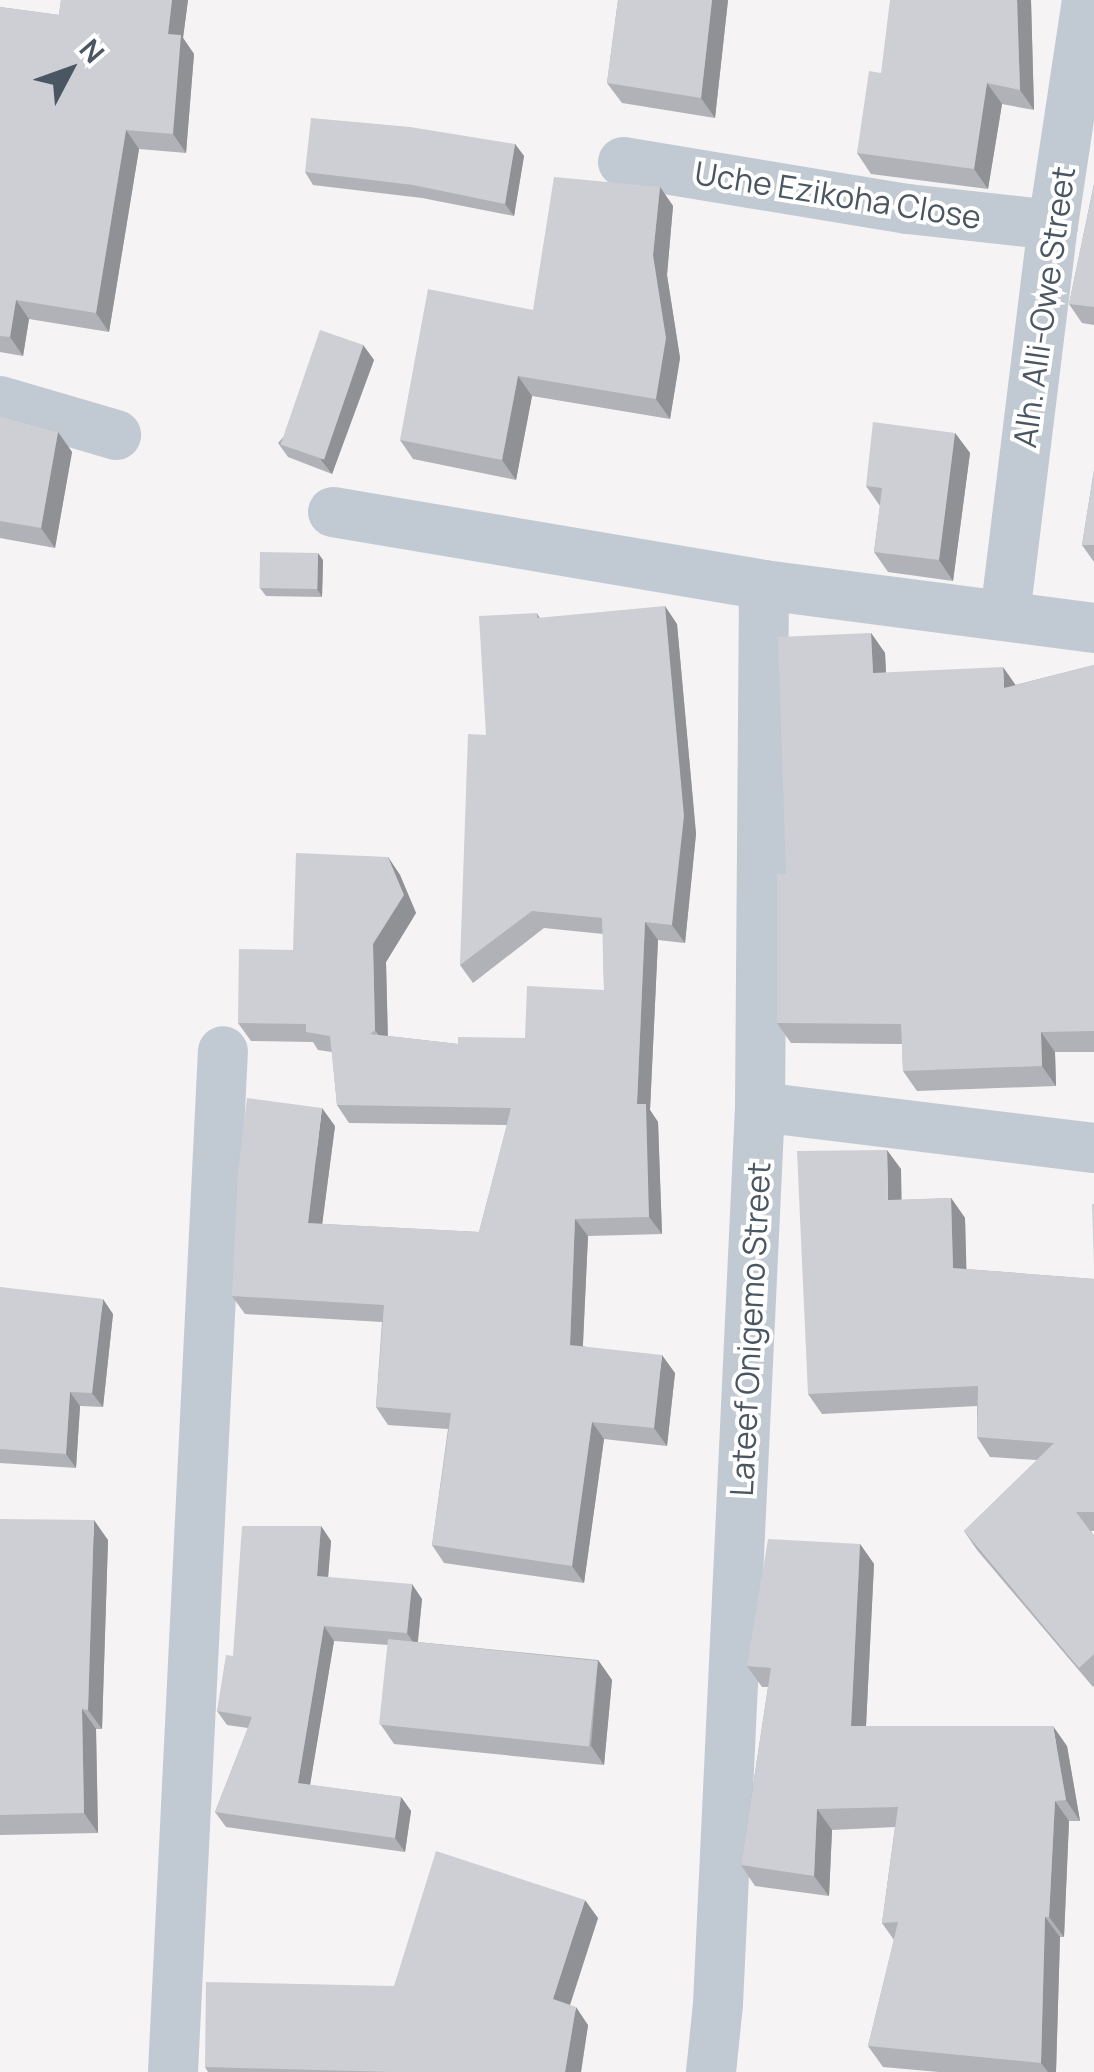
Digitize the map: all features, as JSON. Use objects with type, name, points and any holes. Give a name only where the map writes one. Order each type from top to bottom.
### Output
[{"type":"street","name":"Alh. Alli-Owe Street","points":[[1005,615],[1054,225],[1088,0]]},
{"type":"street","name":"Uche Ezikoha Close","points":[[624,162],[908,208],[1054,225]]},
{"type":"street","points":[[0,402],[116,435]]},
{"type":"street","points":[[333,512],[764,585],[1094,628]]},
{"type":"street","name":"Lateef Onigemo Street","points":[[711,2072],[718,2004],[760,1107],[764,585]]},
{"type":"street","points":[[173,2072],[223,1051]]},
{"type":"street","points":[[760,1107],[1094,1148]]},
{"type":"building","points":[[61,0],[172,0],[168,34],[181,35],[173,134],[126,130],[96,313],[16,300],[10,337],[0,336],[0,7],[59,15]]},
{"type":"building","points":[[618,0],[712,0],[701,98],[607,83]]},
{"type":"building","points":[[890,0],[1017,0],[1020,90],[987,83],[974,169],[857,153],[869,71],[881,73]]},
{"type":"building","points":[[311,118],[410,127],[515,144],[505,204],[413,185],[305,172]]},
{"type":"building","points":[[554,177],[660,187],[653,255],[666,338],[656,399],[518,376],[502,460],[400,440],[428,289],[533,310]]},
{"type":"building","points":[[1094,184],[1094,307],[1069,304]]},
{"type":"building","points":[[320,330],[363,345],[324,459],[281,444]]},
{"type":"building","points":[[0,416],[58,432],[41,528],[0,521]]},
{"type":"building","points":[[873,422],[955,433],[939,560],[874,552],[882,488],[866,486]]},
{"type":"building","points":[[1094,470],[1094,545],[1082,545]]},
{"type":"building","points":[[260,552],[318,553],[317,589],[259,588]]},
{"type":"building","points":[[665,606],[684,816],[672,925],[645,922],[637,1104],[646,1104],[649,1217],[575,1219],[570,1345],[662,1355],[654,1428],[592,1422],[572,1566],[432,1545],[451,1413],[376,1407],[384,1305],[232,1296],[238,1171],[247,1098],[322,1108],[308,1223],[479,1232],[511,1108],[337,1105],[330,1036],[306,1032],[306,1024],[238,1023],[239,949],[293,950],[296,853],[388,857],[404,895],[373,944],[375,1030],[370,1034],[458,1044],[458,1037],[525,1038],[527,986],[604,990],[602,918],[532,911],[460,965],[468,734],[486,735],[479,616],[537,613],[537,618]]},
{"type":"building","points":[[871,633],[873,673],[1003,667],[1004,688],[1094,665],[1094,1031],[1041,1032],[1042,1066],[903,1071],[901,1024],[777,1023],[777,874],[786,874],[778,637]]},
{"type":"building","points":[[887,1150],[888,1200],[951,1198],[953,1268],[1094,1279],[1094,1512],[1076,1512],[1094,1536],[1094,1654],[1079,1668],[964,1531],[1054,1443],[977,1437],[978,1386],[808,1394],[797,1151]]},
{"type":"building","points":[[0,1287],[103,1299],[92,1393],[70,1392],[66,1454],[0,1449]]},
{"type":"building","points":[[0,1519],[94,1520],[88,1710],[82,1709],[84,1813],[0,1815]]},
{"type":"building","points":[[242,1526],[321,1526],[317,1576],[412,1584],[407,1633],[324,1626],[298,1783],[401,1797],[395,1838],[215,1812],[252,1717],[217,1711],[226,1655],[233,1656]]},
{"type":"building","points":[[768,1539],[860,1544],[851,1726],[1053,1726],[1066,1800],[1055,1801],[1049,1917],[1045,1917],[1041,2063],[868,2046],[898,1922],[882,1923],[898,1807],[817,1809],[814,1876],[741,1865],[771,1668],[747,1666]]},
{"type":"building","points":[[388,1639],[598,1661],[589,1747],[379,1725]]},
{"type":"building","points":[[436,1851],[585,1900],[553,1999],[576,2007],[565,2072],[205,2067],[206,1982],[394,1986]]}]
